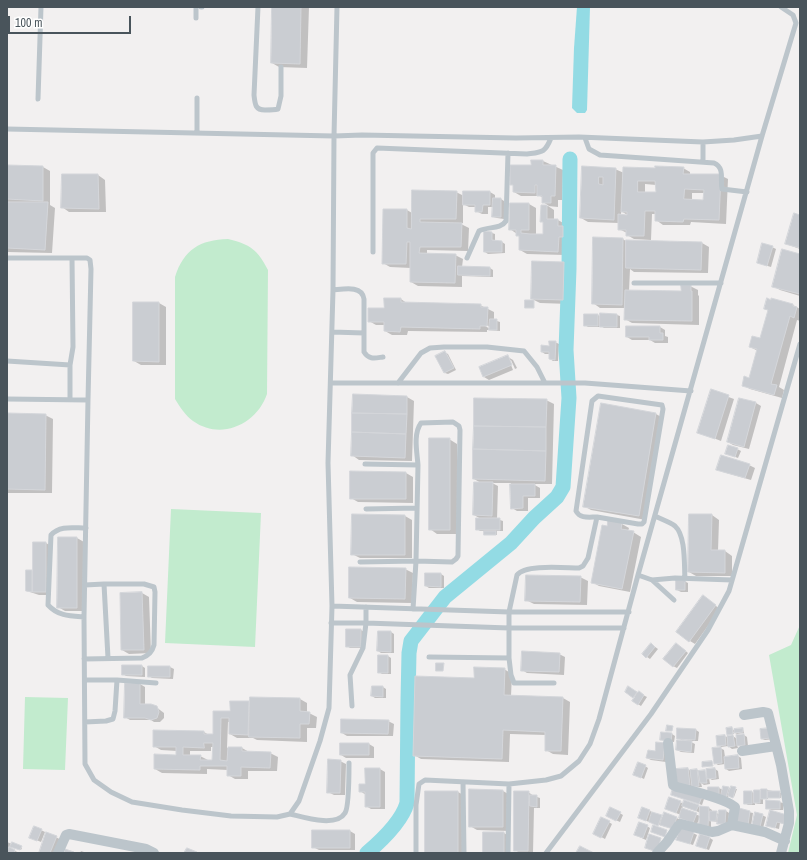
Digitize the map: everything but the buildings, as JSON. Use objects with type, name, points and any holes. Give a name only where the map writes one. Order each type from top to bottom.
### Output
[{"type":"street","points":[[744,715],[763,712],[768,713],[789,811],[789,822],[781,853]]},
{"type":"street","points":[[668,743],[673,785],[675,787],[715,798],[735,807],[732,825]]},
{"type":"street","points":[[742,751],[776,746]]},
{"type":"street","points":[[657,853],[681,824],[712,832],[732,825],[766,832],[785,841]]},
{"type":"street","points":[[58,853],[66,835],[69,834],[146,849],[154,853]]},
{"type":"lane","points":[[38,99],[41,7]]},
{"type":"lane","points":[[196,7],[196,18]]},
{"type":"lane","points":[[258,7],[254,95],[255,104],[260,110],[278,109],[281,96],[281,67]]},
{"type":"lane","points":[[290,814],[299,801],[326,723],[328,708],[332,606],[328,463],[333,290],[337,7]]},
{"type":"lane","points":[[416,853],[416,805],[418,784],[425,780],[509,784],[546,780],[561,776],[579,761],[590,744],[597,725],[629,612],[638,575],[762,136],[796,23],[793,15],[781,7]]},
{"type":"lane","points":[[197,98],[197,133]]},
{"type":"lane","points":[[7,129],[334,136],[579,137],[703,142],[762,136]]},
{"type":"lane","points":[[373,252],[374,150],[381,148],[522,154],[541,152],[547,148],[551,138]]},
{"type":"lane","points":[[585,138],[589,150],[600,156],[714,163],[720,166],[722,170],[722,189],[747,192]]},
{"type":"lane","points":[[703,142],[703,162]]},
{"type":"lane","points":[[467,258],[479,231],[484,228],[500,227],[506,221],[508,153]]},
{"type":"lane","points":[[7,258],[87,258],[91,263],[84,659],[85,764],[94,780],[111,792],[132,802],[231,816],[277,817],[290,814],[315,820],[331,820],[341,818],[346,812],[349,764]]},
{"type":"lane","points":[[70,400],[70,365],[73,347],[72,258]]},
{"type":"lane","points":[[634,282],[721,283]]},
{"type":"lane","points":[[333,290],[357,289],[362,292],[364,299],[364,352],[371,358],[383,357]]},
{"type":"lane","points":[[332,332],[364,333]]},
{"type":"lane","points":[[546,853],[646,720],[708,630],[729,591],[800,344]]},
{"type":"lane","points":[[398,383],[420,353],[430,348],[487,347],[524,351],[537,367],[545,383]]},
{"type":"lane","points":[[7,361],[70,365]]},
{"type":"lane","points":[[331,383],[554,383],[691,391]]},
{"type":"lane","points":[[598,396],[662,405],[663,409],[644,522],[642,524],[638,524],[597,517],[583,517],[576,511],[592,401],[598,396]]},
{"type":"lane","points":[[7,398],[88,400]]},
{"type":"lane","points":[[360,562],[416,561],[452,562],[458,556],[460,430],[453,422],[421,422],[416,435],[418,465],[416,561],[413,609]]},
{"type":"lane","points":[[365,464],[418,465]]},
{"type":"lane","points":[[366,509],[417,508]]},
{"type":"lane","points":[[655,516],[676,527],[681,536],[684,548],[685,579]]},
{"type":"lane","points":[[554,683],[514,683],[511,676],[509,658],[509,612],[517,576],[519,572],[530,569],[579,568],[583,566],[588,558],[597,517]]},
{"type":"lane","points":[[84,617],[60,615],[53,611],[48,605],[51,535],[61,528],[86,528]]},
{"type":"lane","points":[[638,575],[652,580],[732,580]]},
{"type":"lane","points":[[652,580],[674,600]]},
{"type":"lane","points":[[104,584],[108,658]]},
{"type":"lane","points":[[84,659],[142,658],[148,655],[152,651],[154,645],[155,592],[154,587],[144,584],[85,585]]},
{"type":"lane","points":[[332,606],[509,612],[629,612]]},
{"type":"lane","points":[[352,706],[350,676],[363,648],[366,607]]},
{"type":"lane","points":[[331,624],[366,622],[509,628],[624,628]]},
{"type":"lane","points":[[429,657],[509,658]]},
{"type":"lane","points":[[85,680],[117,680],[156,684]]},
{"type":"lane","points":[[85,722],[106,721],[113,719],[117,680]]},
{"type":"lane","points":[[463,782],[464,853]]},
{"type":"lane","points":[[508,853],[509,784]]},
{"type":"green space","points":[[228,239],[242,243],[252,249],[261,257],[268,270],[267,394],[262,405],[247,421],[226,429],[215,429],[204,427],[193,421],[185,414],[175,399],[175,277],[183,259],[194,248],[209,241]]},
{"type":"green space","points":[[171,509],[261,513],[255,647],[165,643]]},
{"type":"green space","points":[[800,625],[800,853],[788,853],[797,815],[769,655],[791,645]]},
{"type":"green space","points":[[25,697],[68,698],[65,770],[23,769]]},
{"type":"water","points":[[577,7],[590,7],[587,110],[585,113],[577,113],[572,108]]},
{"type":"waterway","points":[[367,853],[396,824],[407,803],[409,653],[411,641],[445,597],[511,543],[534,518],[557,497],[563,487],[569,398],[566,350],[569,269],[570,159]]}]
